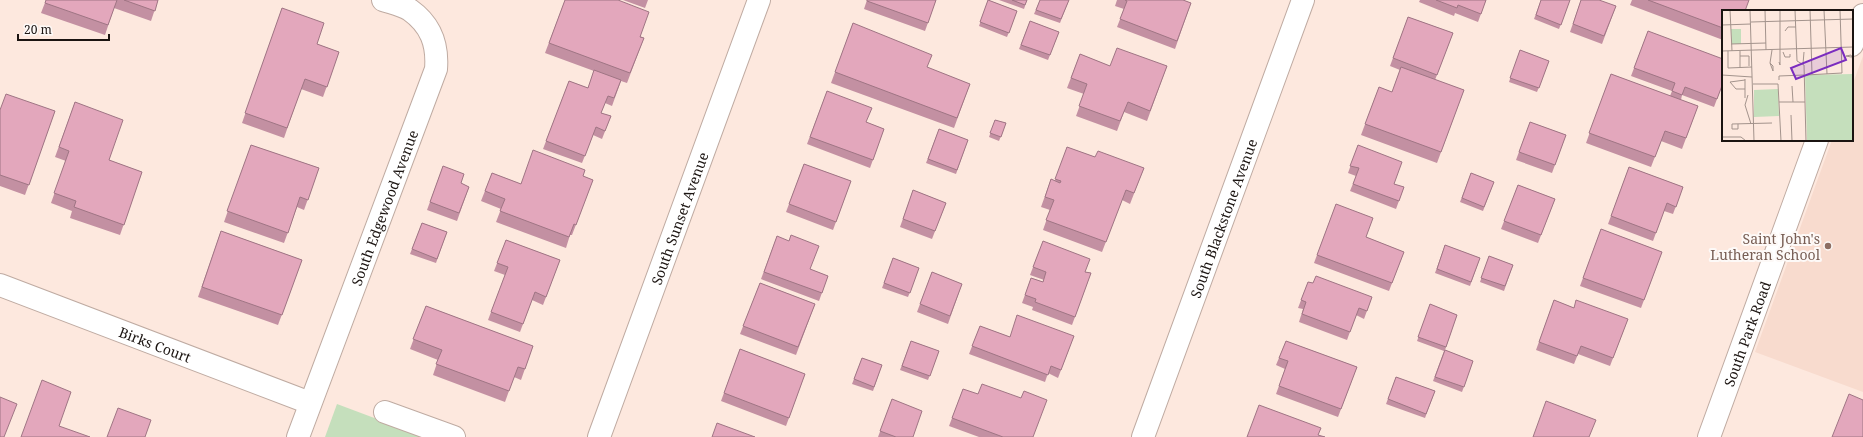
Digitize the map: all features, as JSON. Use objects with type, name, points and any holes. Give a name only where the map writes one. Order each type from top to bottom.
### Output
[{"type":"street","name":"South Edgewood Avenue","points":[[298,437],[436,69],[438,52],[433,36],[422,21],[409,10],[384,0]]},
{"type":"street","name":"South Sunset Avenue","points":[[599,437],[759,0]]},
{"type":"street","name":"South Blackstone Avenue","points":[[1143,437],[1303,0]]},
{"type":"street","points":[[1853,42],[1863,15]]},
{"type":"street","name":"South Park Road","points":[[1709,437],[1817,141]]},
{"type":"street","name":"Birks Court","points":[[0,285],[310,403]]},
{"type":"street","points":[[385,412],[454,437]]},
{"type":"shaded area","name":"Saint John's Lutheran School","points":[[1863,56],[1863,392],[1755,352],[1832,141],[1853,141],[1853,83]]},
{"type":"green space","points":[[337,404],[425,437],[325,437]]},
{"type":"building","points":[[46,0],[117,0],[108,25],[45,3]]},
{"type":"building","points":[[124,0],[158,0],[155,11]]},
{"type":"building","points":[[565,0],[618,0],[649,12],[640,37],[644,38],[630,73],[549,43]]},
{"type":"building","points":[[867,0],[936,0],[928,23]]},
{"type":"building","points":[[988,0],[1017,11],[1009,33],[980,22]]},
{"type":"building","points":[[1012,0],[1027,0],[1025,5]]},
{"type":"building","points":[[1040,0],[1069,0],[1061,19],[1036,10]]},
{"type":"building","points":[[1125,0],[1183,0],[1191,3],[1177,41],[1120,19],[1127,1]]},
{"type":"building","points":[[1436,0],[1486,0],[1481,14],[1458,5],[1457,8]]},
{"type":"building","points":[[1541,0],[1570,0],[1561,25],[1536,15]]},
{"type":"building","points":[[1581,0],[1599,0],[1616,6],[1604,36],[1573,24]]},
{"type":"building","points":[[1648,0],[1749,0],[1745,10],[1722,10],[1722,28]]},
{"type":"building","points":[[282,8],[324,23],[317,44],[339,52],[327,87],[305,79],[287,128],[245,113]]},
{"type":"building","points":[[1408,17],[1453,33],[1437,75],[1393,58]]},
{"type":"building","points":[[1030,21],[1059,32],[1050,55],[1021,45]]},
{"type":"building","points":[[853,23],[932,55],[927,67],[970,84],[957,118],[835,72]]},
{"type":"building","points":[[1648,31],[1722,59],[1722,86],[1717,99],[1685,87],[1682,95],[1672,91],[1675,83],[1634,68]]},
{"type":"building","points":[[1117,48],[1167,66],[1150,111],[1128,102],[1120,121],[1079,106],[1087,84],[1071,78],[1080,54],[1110,66]]},
{"type":"building","points":[[1520,50],[1549,61],[1539,88],[1510,78]]},
{"type":"building","points":[[1401,67],[1464,90],[1441,152],[1365,124],[1379,87],[1392,92]]},
{"type":"building","points":[[594,70],[621,80],[614,98],[608,96],[601,113],[611,116],[605,131],[596,127],[585,156],[546,141],[569,81],[588,88]]},
{"type":"building","points":[[1611,74],[1698,106],[1686,138],[1665,131],[1655,157],[1589,133]]},
{"type":"building","points":[[827,91],[872,108],[866,122],[884,129],[873,160],[810,137]]},
{"type":"building","points":[[6,94],[55,111],[29,185],[0,175],[0,110]]},
{"type":"building","points":[[75,102],[123,120],[109,160],[142,172],[124,225],[74,207],[76,201],[54,193],[69,151],[59,147]]},
{"type":"building","points":[[995,120],[1006,123],[1001,137],[990,133]]},
{"type":"building","points":[[1530,122],[1566,135],[1555,165],[1519,152]]},
{"type":"building","points":[[939,129],[968,140],[957,170],[928,159]]},
{"type":"building","points":[[251,145],[319,168],[308,200],[300,197],[288,233],[227,211]]},
{"type":"building","points":[[1358,145],[1402,162],[1394,184],[1404,187],[1399,201],[1353,184],[1359,168],[1350,166]]},
{"type":"building","points":[[1067,147],[1095,157],[1098,151],[1144,168],[1134,193],[1126,190],[1106,242],[1046,220],[1054,200],[1045,197],[1051,179],[1060,183],[1061,181],[1055,179]]},
{"type":"building","points":[[533,150],[585,170],[583,176],[593,180],[576,225],[574,224],[569,237],[500,211],[505,199],[485,191],[492,173],[521,184]]},
{"type":"building","points":[[804,164],[851,181],[836,222],[789,204]]},
{"type":"building","points":[[443,166],[464,174],[461,183],[469,187],[459,213],[430,202]]},
{"type":"building","points":[[1629,167],[1683,187],[1676,207],[1667,203],[1656,233],[1611,216]]},
{"type":"building","points":[[1471,173],[1494,182],[1484,207],[1462,198]]},
{"type":"building","points":[[1518,185],[1555,199],[1541,235],[1504,221]]},
{"type":"building","points":[[913,190],[946,203],[935,231],[903,219]]},
{"type":"building","points":[[1336,204],[1373,218],[1366,237],[1404,252],[1392,283],[1317,255]]},
{"type":"building","points":[[422,223],[447,232],[437,259],[412,249]]},
{"type":"building","points":[[1601,229],[1662,252],[1644,300],[1583,278]]},
{"type":"building","points":[[221,231],[302,260],[282,315],[202,287]]},
{"type":"building","points":[[791,235],[819,246],[810,269],[828,276],[822,293],[764,272],[777,236],[789,241]]},
{"type":"building","points":[[506,240],[560,260],[546,297],[535,292],[523,324],[491,312],[508,267],[497,263]]},
{"type":"building","points":[[1043,241],[1090,259],[1085,272],[1091,273],[1075,317],[1035,302],[1036,299],[1025,295],[1031,278],[1043,282],[1046,272],[1033,267]]},
{"type":"building","points":[[1445,245],[1480,258],[1471,282],[1437,269]]},
{"type":"building","points":[[1489,256],[1513,265],[1505,286],[1481,278]]},
{"type":"building","points":[[893,258],[919,268],[910,293],[884,283]]},
{"type":"building","points":[[932,272],[962,284],[950,316],[920,304]]},
{"type":"building","points":[[1316,276],[1372,297],[1367,311],[1359,308],[1350,332],[1302,314],[1306,302],[1301,300],[1308,282],[1313,283]]},
{"type":"building","points":[[760,283],[815,304],[798,347],[743,326]]},
{"type":"building","points":[[1554,300],[1574,308],[1576,300],[1628,319],[1613,358],[1581,346],[1577,356],[1539,342]]},
{"type":"building","points":[[1430,304],[1457,315],[1446,347],[1418,337]]},
{"type":"building","points":[[426,306],[533,346],[525,369],[518,367],[509,391],[436,364],[442,350],[413,339]]},
{"type":"building","points":[[1017,315],[1074,336],[1061,370],[1051,366],[1048,375],[972,346],[980,326],[1010,337]]},
{"type":"building","points":[[911,341],[939,351],[930,376],[902,366]]},
{"type":"building","points":[[1286,341],[1357,367],[1341,409],[1279,386],[1288,361],[1279,358]]},
{"type":"building","points":[[740,349],[805,374],[789,418],[724,393]]},
{"type":"building","points":[[1445,350],[1473,361],[1464,387],[1435,377]]},
{"type":"building","points":[[862,358],[882,365],[874,387],[854,379]]},
{"type":"building","points":[[1396,377],[1435,391],[1426,414],[1388,399]]},
{"type":"building","points":[[42,380],[71,392],[59,426],[90,437],[21,437]]},
{"type":"building","points":[[982,384],[1021,398],[1024,391],[1047,400],[1033,437],[1003,437],[952,418],[963,389],[978,394]]},
{"type":"building","points":[[1849,394],[1863,400],[1863,437],[1832,437]]},
{"type":"building","points":[[0,397],[17,404],[4,437],[0,437]]},
{"type":"building","points":[[892,399],[922,411],[913,437],[896,437],[880,431]]},
{"type":"building","points":[[1546,401],[1596,420],[1589,437],[1533,437]]},
{"type":"building","points":[[1259,405],[1321,428],[1318,435],[1325,437],[1247,437]]},
{"type":"building","points":[[118,408],[151,420],[145,437],[107,437]]},
{"type":"building","points":[[717,423],[755,437],[712,437]]},
{"type":"place","name":"Saint John's Lutheran School","points":[[1828,246]]}]
